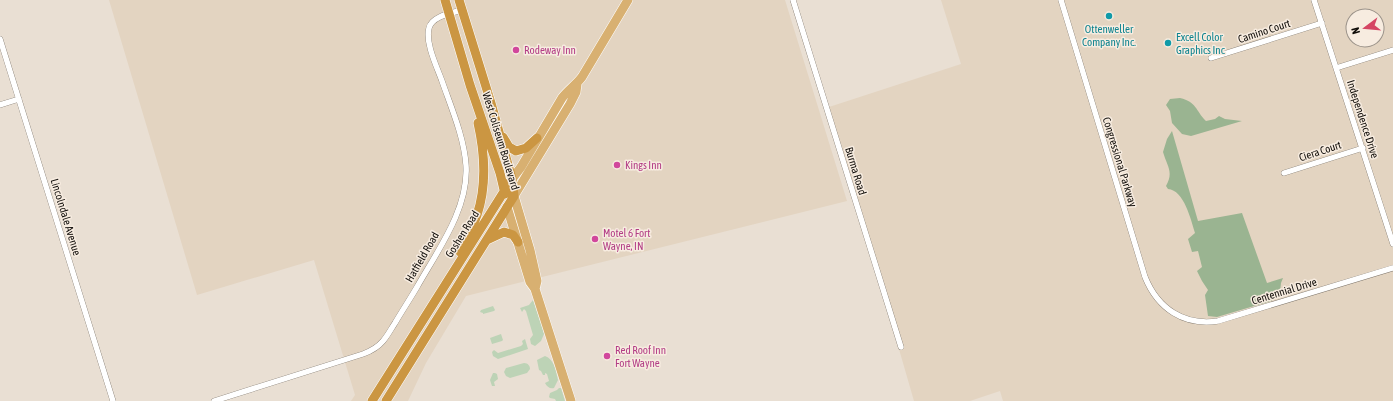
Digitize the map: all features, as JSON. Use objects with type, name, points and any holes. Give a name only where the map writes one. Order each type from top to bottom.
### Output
[{"type":"highway","name":"West Coliseum Boulevard","points":[[445,0],[470,85],[505,189],[507,207]]},
{"type":"highway","name":"West Coliseum Boulevard","points":[[459,0],[512,179],[514,196]]},
{"type":"highway","points":[[443,289],[476,216],[484,184],[484,162],[480,132],[470,85]]},
{"type":"highway","points":[[497,127],[509,147],[516,151],[526,148],[536,138]]},
{"type":"highway","name":"Goshen Road","points":[[372,401],[512,179]]},
{"type":"highway","points":[[386,401],[514,196]]},
{"type":"highway","points":[[486,241],[504,232],[513,235],[518,242]]},
{"type":"main road","name":"Goshen Road","points":[[514,196],[570,104],[576,92],[577,84],[628,0]]},
{"type":"main road","name":"Goshen Road","points":[[512,179],[521,167],[536,138],[562,98],[570,87],[577,84]]},
{"type":"main road","name":"West Coliseum Boulevard","points":[[514,196],[530,250],[537,281],[535,289]]},
{"type":"main road","name":"West Coliseum Boulevard","points":[[507,207],[530,282],[535,289],[571,401]]},
{"type":"street","name":"Burma Road","points":[[792,0],[901,347]]},
{"type":"street","name":"Congressional Parkway","points":[[1061,0],[1145,277],[1153,293],[1160,302],[1180,317]]},
{"type":"street","name":"Independence Drive","points":[[1314,0],[1393,244]]},
{"type":"street","points":[[449,14],[462,10]]},
{"type":"street","name":"Hatfield Road","points":[[214,401],[372,350],[384,340],[416,288],[456,218],[462,202],[466,182],[466,166],[460,135],[429,39],[429,30],[432,23],[438,18],[449,14]]},
{"type":"street","name":"Camino Court","points":[[1211,58],[1322,24]]},
{"type":"street","name":"Lincolndale Avenue","points":[[0,39],[113,401]]},
{"type":"street","points":[[1336,68],[1393,50]]},
{"type":"street","points":[[0,105],[19,99]]},
{"type":"street","name":"Ciera Court","points":[[1284,173],[1363,148]]},
{"type":"street","name":"Centennial Drive","points":[[1180,317],[1199,322],[1218,321],[1393,268]]},
{"type":"shaded area","points":[[109,0],[785,0],[847,201],[466,296],[426,363],[408,401],[351,401],[355,395],[314,260],[197,295]]},
{"type":"shaded area","points":[[941,0],[1393,0],[1393,401],[1003,401],[1000,391],[970,401],[914,401],[829,107],[961,64]]},
{"type":"green space","points":[[1180,98],[1193,104],[1206,121],[1215,119],[1219,116],[1225,119],[1242,121],[1191,136],[1182,134],[1172,123],[1170,111],[1166,105],[1170,99]]},
{"type":"green space","points":[[1172,131],[1198,221],[1242,213],[1267,283],[1283,278],[1280,292],[1271,301],[1217,317],[1208,316],[1205,295],[1208,290],[1197,271],[1202,267],[1198,251],[1192,252],[1188,239],[1195,233],[1183,200],[1178,194],[1168,189],[1166,186],[1170,173],[1163,152],[1167,139]]},
{"type":"green space","points":[[533,300],[544,334],[541,341],[535,346],[531,344],[530,339],[533,335],[526,311],[524,309],[522,312],[520,308],[529,305]]},
{"type":"green space","points":[[493,306],[494,311],[483,314],[480,312],[481,310]]},
{"type":"green space","points":[[501,334],[503,340],[492,344],[490,338]]},
{"type":"green space","points":[[525,339],[528,349],[498,359],[493,356],[492,352],[494,350],[498,353],[521,346],[523,344],[522,341]]},
{"type":"green space","points":[[545,356],[551,360],[555,369],[558,380],[554,388],[547,386],[545,383],[549,381],[547,374],[545,373],[545,375],[543,375],[539,370],[537,360]]},
{"type":"green space","points":[[524,363],[528,364],[530,367],[527,373],[510,378],[506,376],[504,372],[506,368]]},
{"type":"green space","points":[[493,373],[497,374],[498,379],[494,382],[495,386],[492,386],[490,380]]},
{"type":"green space","points":[[561,388],[565,401],[556,401],[555,399],[549,397],[550,393]]},
{"type":"place","name":"Ottenweller Company Inc.","points":[[1109,16]]},
{"type":"place","name":"Excell Color Graphics Inc","points":[[1168,43]]},
{"type":"place","name":"Rodeway Inn","points":[[516,50]]},
{"type":"place","name":"Kings Inn","points":[[617,165]]},
{"type":"place","name":"Motel 6 Fort Wayne, IN","points":[[595,239]]},
{"type":"place","name":"Red Roof Inn Fort Wayne","points":[[607,356]]}]
